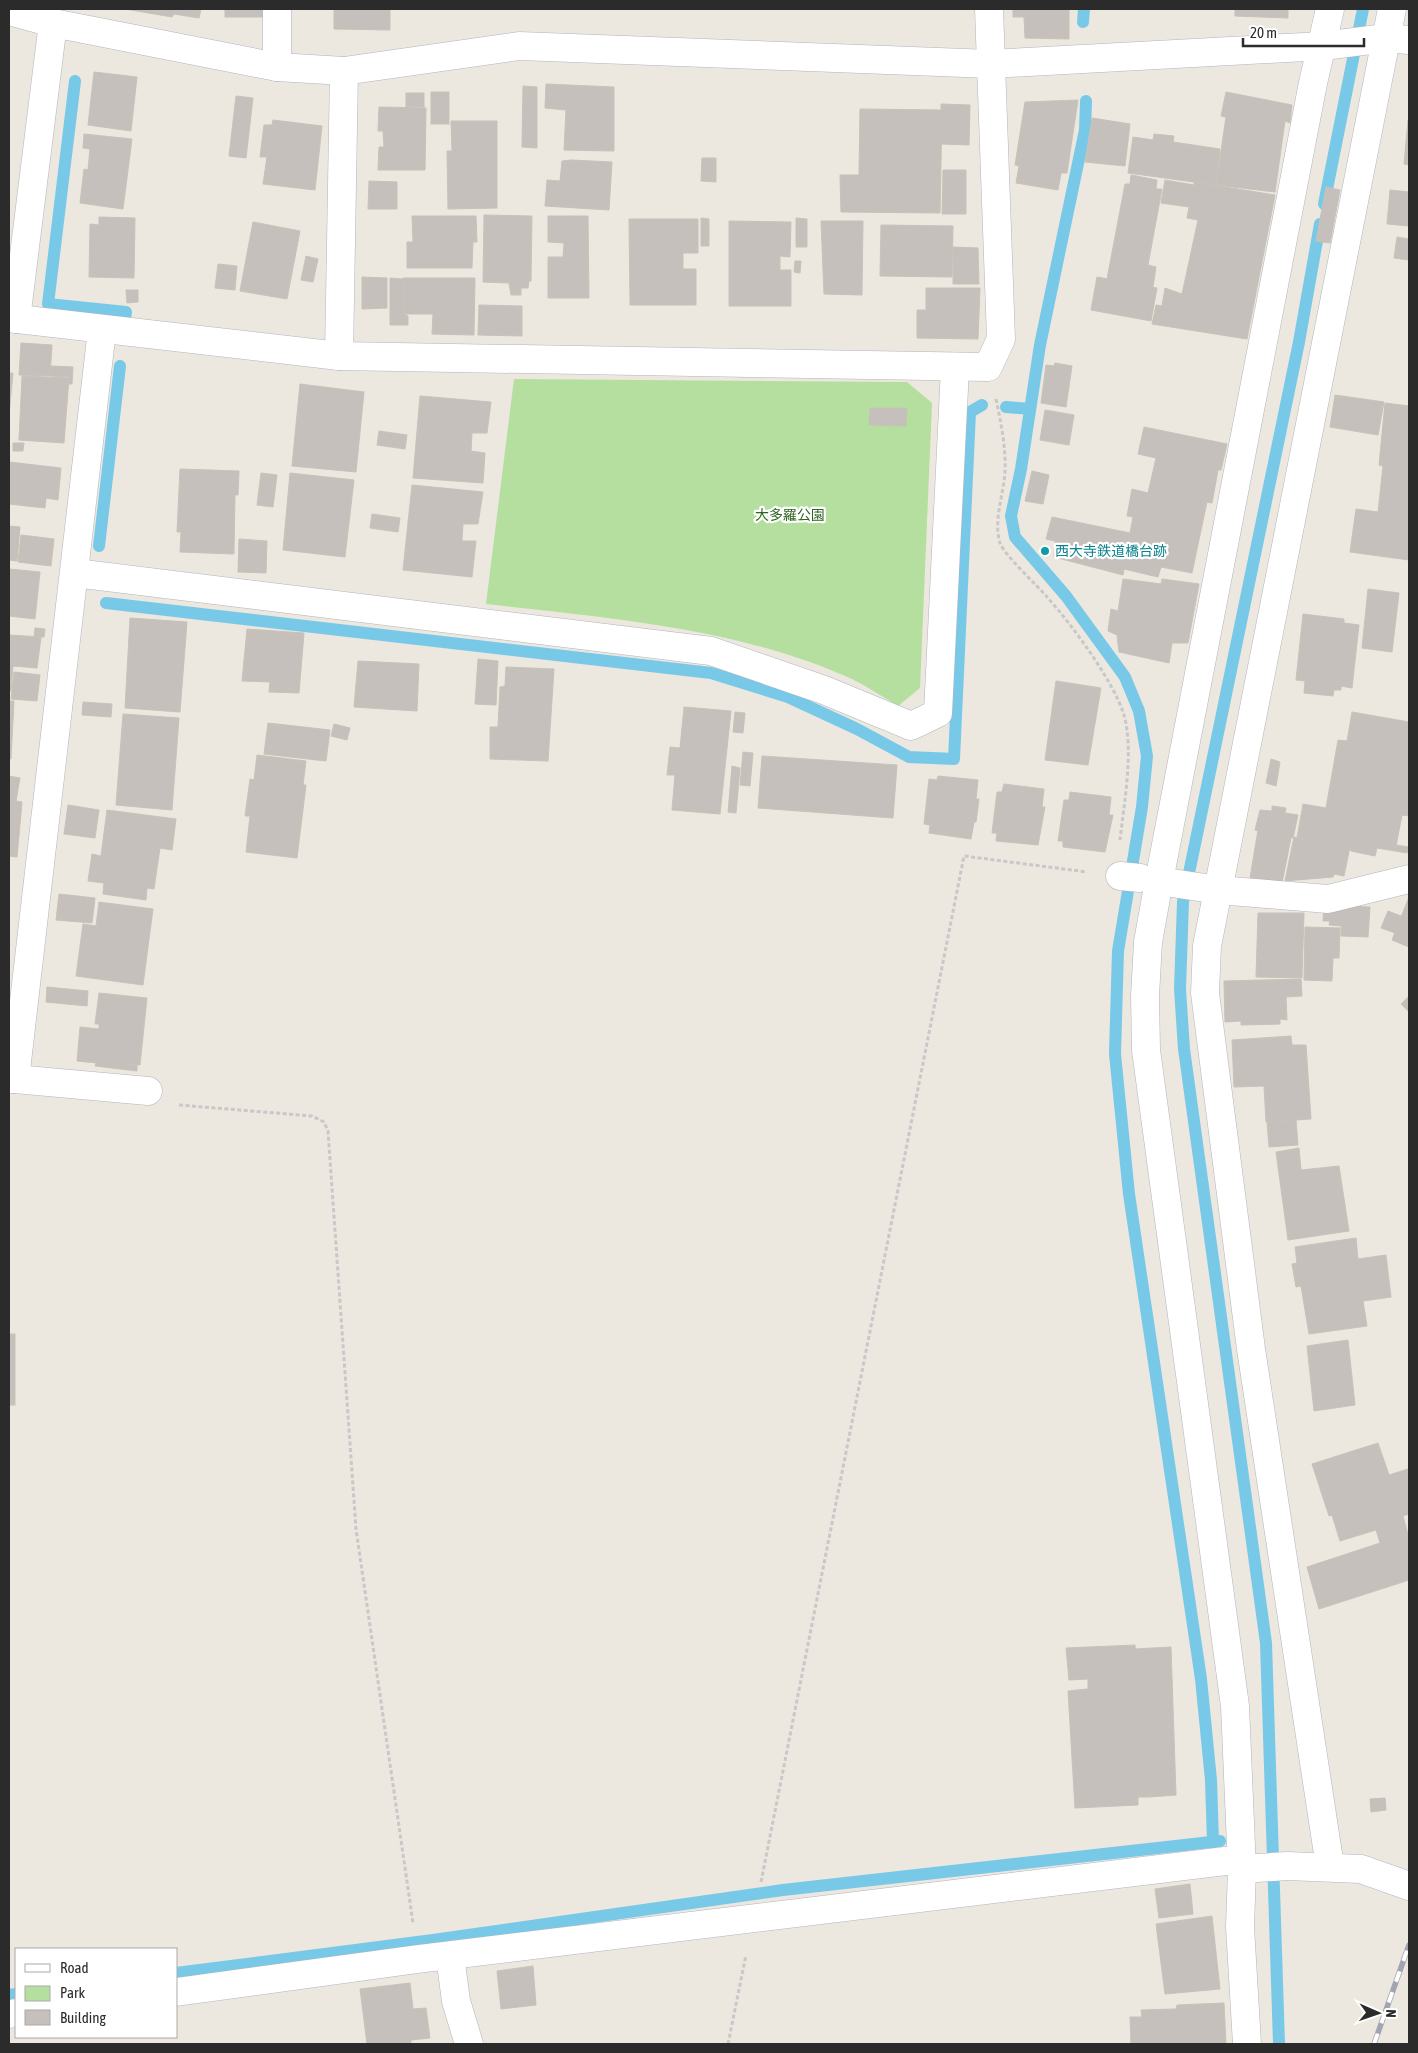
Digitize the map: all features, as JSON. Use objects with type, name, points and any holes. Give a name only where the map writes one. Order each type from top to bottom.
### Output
[{"type":"street","points":[[277,9],[277,67]]},
{"type":"street","points":[[53,23],[12,319],[339,356],[954,368],[988,367],[1001,339],[989,9]]},
{"type":"street","points":[[1330,9],[1331,45],[1313,83],[1162,882],[1207,946],[1205,993],[1251,1349],[1330,1867]]},
{"type":"street","points":[[1248,2044],[1240,1927],[1247,1866],[1235,1706],[1146,1050],[1145,996],[1148,942],[1162,882],[1390,39],[1392,9]]},
{"type":"street","points":[[9,11],[53,23],[277,67],[344,71],[519,46],[991,64],[1331,45],[1390,39]]},
{"type":"street","points":[[339,356],[344,71]]},
{"type":"street","points":[[102,330],[75,573],[12,1079],[148,1091]]},
{"type":"street","points":[[75,573],[711,651],[824,690],[911,726],[938,713],[954,368]]},
{"type":"street","points":[[1162,882],[1328,899],[1409,879]]},
{"type":"street","points":[[178,1992],[450,1956],[753,1920],[1247,1866],[1361,1869],[1409,1886]]},
{"type":"street","points":[[450,1956],[456,2001],[470,2044]]},
{"type":"path","points":[[761,1884],[964,856],[1162,882],[1127,787],[1127,749],[1124,716],[1104,673],[1049,599],[1001,545],[998,529],[1005,472],[1003,440],[988,367]]},
{"type":"path","points":[[148,1091],[154,1103],[312,1116],[324,1122],[328,1131],[356,1529],[414,1927]]},
{"type":"path","points":[[728,2044],[753,1920]]},
{"type":"green space","name":"大多羅公園","points":[[514,379],[907,382],[932,403],[920,688],[898,706],[852,679],[809,662],[765,648],[719,637],[626,620],[486,604]]},
{"type":"building","points":[[125,9],[201,9],[199,18],[174,14],[172,17]]},
{"type":"building","points":[[225,9],[263,9],[263,17],[225,17]]},
{"type":"building","points":[[334,9],[390,9],[390,30],[334,29]]},
{"type":"building","points":[[1013,9],[1069,9],[1069,39],[1025,38],[1024,17],[1013,17]]},
{"type":"building","points":[[1235,9],[1288,9],[1288,18],[1235,16]]},
{"type":"building","points":[[94,72],[137,77],[131,131],[88,125]]},
{"type":"building","points":[[546,84],[614,87],[614,151],[564,150],[566,110],[545,108]]},
{"type":"building","points":[[523,86],[537,87],[537,148],[522,147]]},
{"type":"building","points":[[431,92],[449,92],[449,124],[431,124]]},
{"type":"building","points":[[1226,92],[1292,105],[1290,123],[1285,121],[1275,192],[1216,185],[1226,117],[1221,116]]},
{"type":"building","points":[[406,93],[424,93],[424,107],[406,107]]},
{"type":"building","points":[[236,96],[253,98],[246,158],[229,156]]},
{"type":"building","points":[[1078,100],[1067,173],[1061,173],[1058,190],[1016,183],[1019,166],[1015,165],[1025,102]]},
{"type":"building","points":[[941,104],[970,105],[969,145],[941,144]]},
{"type":"building","points":[[379,107],[426,108],[425,170],[378,170],[379,147],[384,147],[383,131],[378,131]]},
{"type":"building","points":[[860,109],[942,110],[940,213],[841,212],[840,175],[859,175]]},
{"type":"building","points":[[1092,118],[1130,124],[1125,166],[1085,162]]},
{"type":"building","points":[[273,120],[322,126],[315,190],[263,184],[267,157],[260,157],[264,125],[272,125]]},
{"type":"building","points":[[1409,120],[1409,165],[1404,164]]},
{"type":"building","points":[[451,121],[497,121],[497,208],[448,209],[447,151],[452,151]]},
{"type":"building","points":[[84,134],[132,139],[123,209],[80,203],[84,169],[88,170],[90,149],[83,148]]},
{"type":"building","points":[[1154,134],[1174,136],[1173,142],[1220,149],[1216,185],[1128,173],[1133,137],[1153,140]]},
{"type":"building","points":[[702,158],[716,158],[716,182],[701,181]]},
{"type":"building","points":[[562,161],[612,162],[609,210],[545,206],[547,180],[560,181]]},
{"type":"building","points":[[943,170],[966,170],[966,214],[942,214]]},
{"type":"building","points":[[1131,175],[1157,180],[1156,189],[1162,189],[1148,265],[1156,267],[1153,287],[1107,279],[1125,184],[1130,184]]},
{"type":"building","points":[[1165,180],[1194,185],[1194,182],[1275,195],[1247,339],[1152,324],[1156,305],[1162,306],[1165,288],[1182,294],[1198,220],[1187,218],[1189,207],[1161,203]]},
{"type":"building","points":[[369,181],[397,182],[397,209],[368,209]]},
{"type":"building","points":[[1326,187],[1340,190],[1330,243],[1316,241]]},
{"type":"building","points":[[1390,190],[1409,192],[1409,226],[1387,224]]},
{"type":"building","points":[[484,215],[532,216],[531,281],[529,281],[528,288],[521,288],[521,295],[511,295],[509,283],[483,282]]},
{"type":"building","points":[[412,216],[476,216],[477,242],[473,242],[472,268],[407,268],[407,242],[413,242]]},
{"type":"building","points":[[548,216],[588,216],[589,298],[548,298],[548,257],[563,257],[564,243],[548,242]]},
{"type":"building","points":[[99,217],[135,218],[134,278],[89,277],[90,224],[99,225]]},
{"type":"building","points":[[701,218],[709,219],[709,246],[701,246]]},
{"type":"building","points":[[796,218],[807,219],[807,247],[796,247]]},
{"type":"building","points":[[629,219],[698,219],[698,253],[683,253],[683,269],[696,269],[696,305],[630,305]]},
{"type":"building","points":[[729,221],[791,222],[790,257],[780,256],[780,270],[791,270],[791,306],[729,306]]},
{"type":"building","points":[[821,221],[863,221],[862,295],[824,294]]},
{"type":"building","points":[[253,222],[300,231],[287,299],[240,291]]},
{"type":"building","points":[[881,225],[953,226],[952,277],[880,276]]},
{"type":"building","points":[[1397,237],[1409,239],[1409,260],[1394,258]]},
{"type":"building","points":[[953,247],[978,248],[979,284],[953,284]]},
{"type":"building","points":[[306,256],[318,259],[313,282],[301,280]]},
{"type":"building","points":[[795,261],[801,261],[800,273],[794,272]]},
{"type":"building","points":[[218,264],[237,266],[235,290],[215,288]]},
{"type":"building","points":[[362,277],[387,278],[387,308],[362,309]]},
{"type":"building","points":[[1097,277],[1157,288],[1151,321],[1091,310]]},
{"type":"building","points":[[390,278],[403,279],[403,314],[408,316],[408,325],[390,325]]},
{"type":"building","points":[[403,278],[475,278],[474,335],[432,334],[433,314],[403,314]]},
{"type":"building","points":[[926,288],[980,288],[978,339],[917,338],[917,310],[926,310]]},
{"type":"building","points":[[126,290],[138,290],[138,302],[127,303]]},
{"type":"building","points":[[479,305],[522,306],[522,336],[478,335]]},
{"type":"building","points":[[21,343],[52,345],[50,376],[19,375]]},
{"type":"building","points":[[1055,363],[1072,366],[1066,407],[1041,403],[1046,365],[1054,366]]},
{"type":"building","points":[[50,366],[73,367],[72,384],[69,384],[69,377],[50,376]]},
{"type":"building","points":[[9,373],[13,373],[9,415]]},
{"type":"building","points":[[22,376],[69,378],[64,443],[19,440]]},
{"type":"building","points":[[300,384],[364,392],[356,472],[292,466]]},
{"type":"building","points":[[1335,395],[1384,402],[1378,435],[1330,427]]},
{"type":"building","points":[[420,396],[491,402],[487,433],[472,433],[471,451],[485,453],[483,483],[413,478]]},
{"type":"building","points":[[1385,403],[1409,406],[1409,560],[1350,552],[1356,509],[1378,512],[1383,466],[1379,465]]},
{"type":"building","points":[[870,408],[907,408],[906,426],[869,425]]},
{"type":"building","points":[[1045,410],[1074,415],[1069,445],[1040,440]]},
{"type":"building","points":[[1144,427],[1227,444],[1221,470],[1218,470],[1212,503],[1207,502],[1192,573],[1161,567],[1158,577],[1124,569],[1123,575],[1054,557],[1055,541],[1046,539],[1052,517],[1130,533],[1133,517],[1127,516],[1132,489],[1148,493],[1156,458],[1138,454]]},
{"type":"building","points":[[379,431],[407,435],[405,449],[377,445]]},
{"type":"building","points":[[13,443],[24,443],[23,451],[13,451]]},
{"type":"building","points":[[9,462],[61,468],[58,500],[46,498],[45,508],[9,504]]},
{"type":"building","points":[[180,469],[239,471],[238,495],[235,495],[234,554],[180,552],[181,532],[177,532]]},
{"type":"building","points":[[1032,471],[1049,475],[1043,504],[1025,501]]},
{"type":"building","points":[[261,473],[277,475],[273,507],[257,505]]},
{"type":"building","points":[[290,473],[354,480],[345,557],[283,550]]},
{"type":"building","points":[[412,485],[483,492],[478,524],[463,524],[462,541],[476,541],[472,577],[403,570]]},
{"type":"building","points":[[372,514],[400,518],[398,532],[370,528]]},
{"type":"building","points":[[9,526],[20,527],[17,561],[9,560]]},
{"type":"building","points":[[21,535],[54,539],[51,566],[18,562]]},
{"type":"building","points":[[239,539],[267,541],[266,573],[238,572]]},
{"type":"building","points":[[9,569],[40,572],[35,619],[9,616]]},
{"type":"building","points":[[1123,579],[1161,584],[1162,579],[1199,584],[1188,643],[1172,643],[1169,663],[1119,652],[1117,635],[1108,631],[1111,609],[1118,611]]},
{"type":"building","points":[[1368,589],[1399,593],[1392,652],[1362,648]]},
{"type":"building","points":[[1303,614],[1344,619],[1344,623],[1359,625],[1352,688],[1341,686],[1341,690],[1334,690],[1333,696],[1304,693],[1305,681],[1296,680]]},
{"type":"building","points":[[130,618],[187,622],[180,712],[125,708]]},
{"type":"building","points":[[35,628],[45,629],[44,637],[34,637]]},
{"type":"building","points":[[247,629],[304,633],[299,693],[269,692],[270,682],[242,681]]},
{"type":"building","points":[[9,635],[41,637],[37,668],[13,666],[11,691],[9,691]]},
{"type":"building","points":[[478,659],[498,661],[496,705],[475,704]]},
{"type":"building","points":[[358,661],[419,664],[417,711],[354,707]]},
{"type":"building","points":[[506,667],[554,669],[548,761],[490,759],[490,727],[498,727],[500,687],[505,686]]},
{"type":"building","points":[[14,672],[40,675],[37,701],[11,699]]},
{"type":"building","points":[[1056,681],[1101,688],[1088,765],[1045,760]]},
{"type":"building","points":[[9,701],[14,701],[11,759],[9,759]]},
{"type":"building","points":[[83,702],[112,704],[111,717],[82,715]]},
{"type":"building","points":[[684,707],[731,711],[720,814],[672,810],[675,775],[667,775],[670,747],[680,748]]},
{"type":"building","points":[[735,712],[745,713],[743,733],[733,732]]},
{"type":"building","points":[[1352,712],[1409,722],[1409,816],[1402,815],[1395,851],[1377,848],[1375,856],[1351,851],[1350,847],[1297,838],[1303,804],[1326,808],[1338,740],[1347,741]]},
{"type":"building","points":[[123,714],[179,718],[172,810],[116,805]]},
{"type":"building","points":[[268,723],[330,730],[326,761],[264,754]]},
{"type":"building","points":[[334,724],[350,728],[347,740],[331,736]]},
{"type":"building","points":[[743,752],[753,753],[750,786],[740,785]]},
{"type":"building","points":[[257,755],[306,761],[303,785],[306,785],[297,858],[246,852],[250,816],[245,816],[250,779],[254,780]]},
{"type":"building","points":[[762,756],[897,765],[893,818],[758,808]]},
{"type":"building","points":[[1271,759],[1280,762],[1276,786],[1266,783]]},
{"type":"building","points":[[732,766],[740,768],[736,813],[728,812]]},
{"type":"building","points":[[9,776],[20,778],[16,801],[22,802],[17,857],[9,856]]},
{"type":"building","points":[[938,776],[978,780],[976,799],[979,799],[976,822],[974,822],[971,839],[929,833],[930,825],[924,824],[929,779],[937,780]]},
{"type":"building","points":[[1004,784],[1044,789],[1042,807],[1045,807],[1038,845],[996,841],[997,833],[992,833],[997,792],[1002,792]]},
{"type":"building","points":[[1070,792],[1111,797],[1109,815],[1113,815],[1105,852],[1063,847],[1063,841],[1058,841],[1064,800],[1069,800]]},
{"type":"building","points":[[68,805],[99,810],[95,838],[64,834]]},
{"type":"building","points":[[1272,806],[1286,808],[1285,813],[1298,815],[1293,838],[1255,830],[1260,810],[1272,811]]},
{"type":"building","points":[[107,810],[176,819],[172,850],[160,848],[154,889],[147,888],[146,900],[103,894],[104,883],[88,881],[92,854],[101,856]]},
{"type":"building","points":[[1258,830],[1291,838],[1282,883],[1250,878]]},
{"type":"building","points":[[1294,837],[1350,847],[1344,876],[1334,874],[1333,877],[1285,881]]},
{"type":"building","points":[[1396,845],[1409,847],[1407,853],[1395,851]]},
{"type":"building","points":[[59,894],[95,898],[92,923],[56,920]]},
{"type":"building","points":[[1409,897],[1409,947],[1392,940]]},
{"type":"building","points":[[99,902],[153,909],[143,985],[76,976],[83,924],[96,926]]},
{"type":"building","points":[[1324,905],[1370,907],[1368,937],[1341,936],[1341,926],[1329,925],[1330,921],[1323,921]]},
{"type":"building","points":[[1388,911],[1401,916],[1395,933],[1381,928]]},
{"type":"building","points":[[1258,913],[1304,913],[1302,978],[1256,977]]},
{"type":"building","points":[[1305,927],[1340,928],[1339,958],[1333,958],[1332,981],[1304,980]]},
{"type":"building","points":[[1301,979],[1302,996],[1286,997],[1287,1020],[1280,1019],[1280,1024],[1241,1025],[1241,1021],[1225,1022],[1224,981]]},
{"type":"building","points":[[47,987],[88,991],[87,1006],[46,1002]]},
{"type":"building","points":[[99,993],[147,998],[140,1065],[77,1061],[80,1027],[99,1029],[99,1024],[95,1024]]},
{"type":"building","points":[[1409,996],[1409,1012],[1401,1004]]},
{"type":"building","points":[[1291,1036],[1292,1045],[1306,1045],[1311,1119],[1266,1122],[1264,1086],[1234,1087],[1232,1040]]},
{"type":"building","points":[[97,1061],[137,1065],[137,1071],[95,1066]]},
{"type":"building","points":[[1296,1120],[1298,1145],[1269,1147],[1267,1122]]},
{"type":"building","points":[[1299,1148],[1301,1170],[1339,1166],[1349,1231],[1288,1240],[1276,1152]]},
{"type":"building","points":[[1356,1238],[1358,1259],[1386,1255],[1391,1297],[1363,1301],[1367,1326],[1309,1334],[1301,1286],[1296,1287],[1292,1264],[1297,1263],[1295,1247]]},
{"type":"building","points":[[9,1334],[15,1334],[15,1405],[9,1405]]},
{"type":"building","points":[[1348,1340],[1355,1405],[1314,1411],[1307,1346]]},
{"type":"building","points":[[1378,1443],[1389,1475],[1408,1469],[1409,1472],[1409,1514],[1403,1516],[1409,1538],[1409,1580],[1319,1609],[1307,1567],[1380,1543],[1376,1530],[1340,1541],[1332,1515],[1329,1516],[1312,1464]]},
{"type":"building","points":[[1135,1645],[1139,1731],[1146,1730],[1149,1797],[1138,1797],[1138,1805],[1075,1808],[1068,1691],[1088,1689],[1088,1679],[1069,1680],[1066,1648]]},
{"type":"building","points":[[1171,1647],[1176,1795],[1149,1797],[1146,1730],[1139,1731],[1135,1649]]},
{"type":"building","points":[[1385,1798],[1386,1810],[1371,1812],[1370,1799]]},
{"type":"building","points":[[1190,1884],[1193,1914],[1159,1918],[1155,1889]]},
{"type":"building","points":[[1212,1916],[1220,1989],[1165,1994],[1156,1924]]},
{"type":"building","points":[[533,1966],[536,2005],[501,2009],[497,1971]]},
{"type":"building","points":[[410,1983],[413,2009],[426,2008],[430,2038],[411,2040],[411,2044],[367,2044],[360,1989]]},
{"type":"building","points":[[1224,2003],[1226,2044],[1131,2044],[1130,2017],[1142,2017],[1141,2010],[1176,2009],[1177,2005]]},
{"type":"waterway","points":[[1083,22],[1084,9]]},
{"type":"waterway","points":[[1324,204],[1363,9]]},
{"type":"waterway","points":[[75,81],[48,304],[126,312],[125,318]]},
{"type":"waterway","points":[[1086,101],[1085,130],[1040,345],[1021,469],[1011,516],[1015,537],[1066,596],[1125,677],[1139,711],[1147,756],[1142,807],[1118,951],[1115,1054],[1129,1194],[1201,1679],[1211,1780],[1213,1842]]},
{"type":"waterway","points":[[1279,2044],[1266,1643],[1184,1049],[1180,989],[1183,902],[1299,342],[1320,224]]},
{"type":"waterway","points":[[99,546],[120,366]]},
{"type":"waterway","points":[[106,603],[711,673],[788,697],[857,729],[909,757],[954,759],[970,412],[982,405]]},
{"type":"waterway","points":[[1006,407],[1030,409]]},
{"type":"waterway","points":[[178,1973],[433,1940],[783,1890],[1220,1841]]},
{"type":"waterway","points":[[9,1995],[15,1994]]},
{"type":"railway","points":[[1374,2044],[1409,1945]]},
{"type":"place","name":"西大寺鉄道橋台跡","points":[[1045,551]]}]
